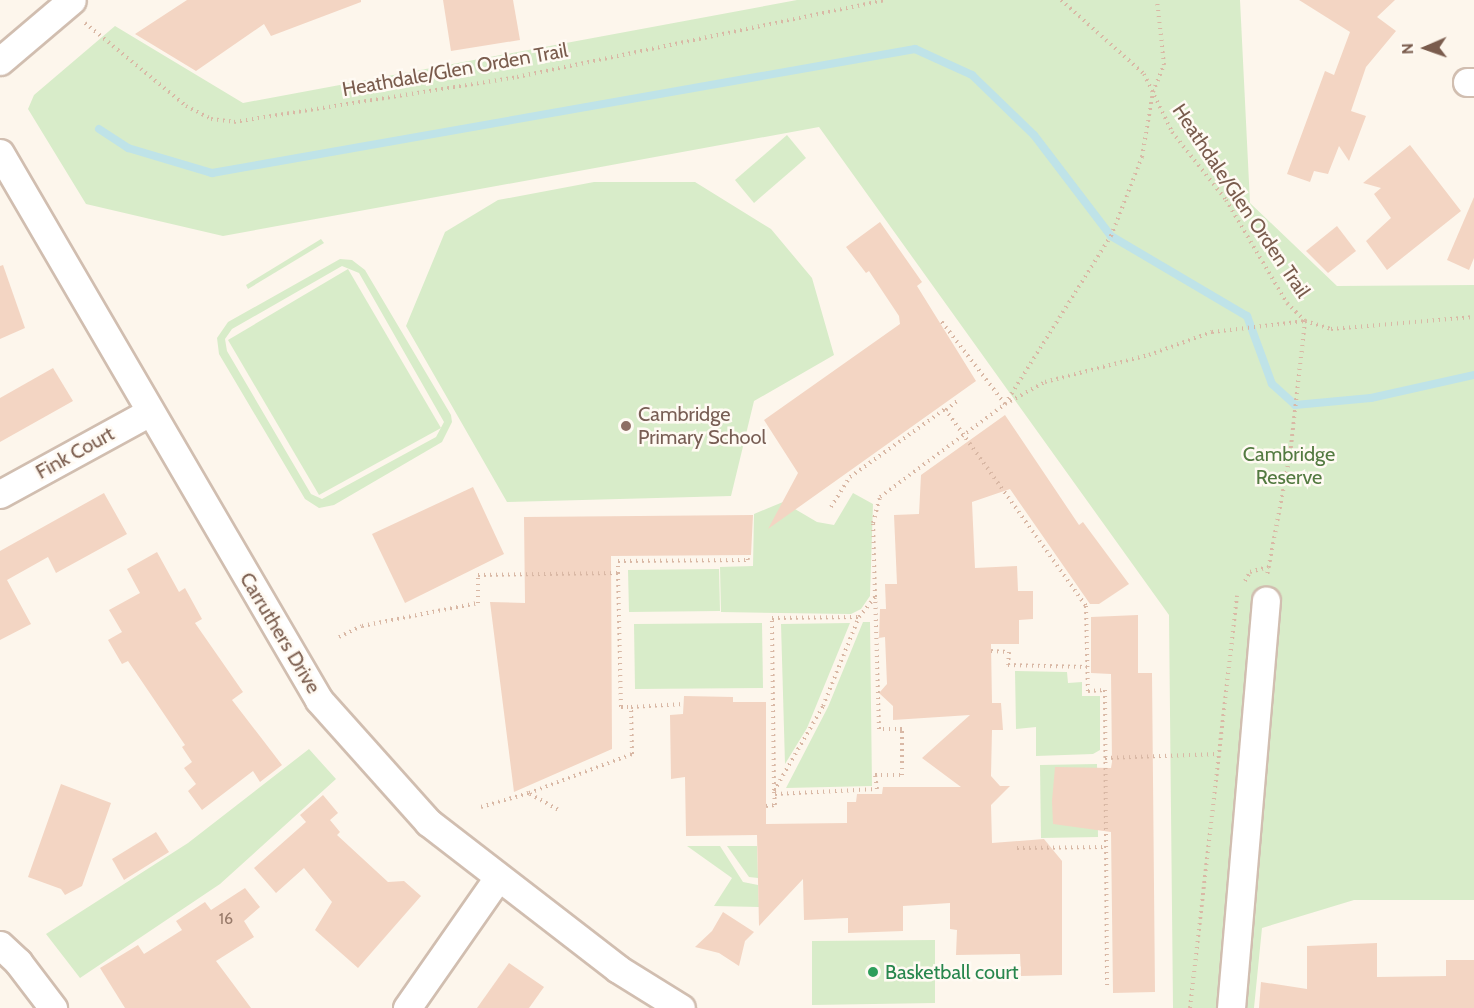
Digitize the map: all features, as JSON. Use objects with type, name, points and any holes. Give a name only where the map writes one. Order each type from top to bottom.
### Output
[{"type":"street","points":[[0,61],[68,3]]},
{"type":"street","name":"Carruthers Drive","points":[[0,153],[319,700],[428,822],[497,879],[618,969],[681,1008]]},
{"type":"street","name":"Fink Court","points":[[0,494],[150,412]]},
{"type":"street","points":[[1232,1008],[1266,601]]},
{"type":"street","points":[[407,1008],[497,879]]},
{"type":"street","points":[[0,945],[18,962],[53,1008]]},
{"type":"path","name":"Heathdale/Glen Orden Trail","points":[[68,3],[186,106],[211,119],[234,122],[517,77],[885,0]]},
{"type":"path","name":"Heathdale/Glen Orden Trail","points":[[1061,0],[1144,74],[1172,132],[1226,200],[1287,303],[1305,321],[1331,329],[1474,317]]},
{"type":"path","points":[[1005,404],[1111,236],[1142,157],[1153,92],[1164,65],[1157,0]]},
{"type":"path","points":[[941,321],[1005,404]]},
{"type":"path","points":[[775,792],[877,789],[876,775],[902,775],[902,729],[879,729],[873,523],[880,497],[962,433],[1005,404],[1045,382],[1149,355],[1212,332],[1305,321],[1290,454],[1268,567],[1266,601]]},
{"type":"path","points":[[831,507],[850,477],[957,401]]},
{"type":"path","points":[[946,410],[1086,606],[1088,691],[1105,690],[1107,985]]},
{"type":"path","points":[[683,704],[621,707],[618,561],[748,560],[747,555]]},
{"type":"path","points":[[1190,1008],[1234,601],[1250,572],[1268,567]]},
{"type":"path","points":[[339,638],[362,626],[478,603],[478,575],[618,573]]},
{"type":"path","points":[[775,792],[823,706],[859,617],[875,597]]},
{"type":"path","points":[[766,806],[775,805],[772,618],[859,617]]},
{"type":"path","points":[[991,651],[1009,652],[1008,665],[1087,667]]},
{"type":"path","points":[[481,807],[529,793],[632,754],[631,707]]},
{"type":"path","points":[[1105,758],[1217,754]]},
{"type":"path","points":[[529,793],[561,811]]},
{"type":"path","points":[[1017,848],[1106,847]]},
{"type":"green space","name":"Cambridge Reserve","points":[[797,0],[1240,0],[1250,203],[1337,286],[1474,285],[1474,900],[1354,900],[1262,928],[1254,1008],[1173,1008],[1169,615],[819,127],[223,236],[86,204],[28,109],[34,95],[115,26],[243,103]]},
{"type":"green space","points":[[787,135],[806,158],[754,203],[735,180]]},
{"type":"green space","points":[[594,182],[695,182],[771,229],[812,278],[834,355],[754,401],[731,496],[507,502],[406,326],[445,232],[498,200]]},
{"type":"green space","points":[[321,239],[324,243],[248,289],[246,285]]},
{"type":"green space","points":[[340,259],[352,260],[365,270],[451,415],[452,422],[442,442],[334,505],[319,508],[305,499],[219,354],[217,338],[228,322]],"holes":[[[342,266],[359,273],[444,422],[436,437],[322,499],[311,494],[227,351],[225,339],[232,329]]]},
{"type":"green space","points":[[348,269],[441,428],[319,495],[228,340]]},
{"type":"green space","points":[[853,493],[873,504],[870,596],[861,609],[851,614],[721,612],[720,567],[753,566],[754,514],[783,502],[817,522],[834,525]]},
{"type":"green space","points":[[719,569],[720,611],[629,612],[628,570]]},
{"type":"green space","points":[[863,622],[870,622],[872,786],[786,788],[828,707]]},
{"type":"green space","points":[[762,623],[763,688],[635,689],[634,624]]},
{"type":"green space","points":[[850,623],[807,728],[785,764],[781,624]]},
{"type":"green space","points":[[1015,671],[1067,672],[1068,683],[1082,682],[1082,696],[1100,696],[1100,750],[1093,754],[1036,756],[1036,727],[1016,729]]},
{"type":"green space","points":[[309,749],[336,779],[220,884],[80,978],[46,934],[188,843]]},
{"type":"green space","points":[[1097,764],[1098,837],[1041,838],[1040,765]]},
{"type":"green space","points":[[687,846],[720,846],[743,882],[758,885],[759,907],[714,906],[732,878]]},
{"type":"green space","points":[[727,846],[757,846],[758,878],[749,877]]},
{"type":"green space","name":"Basketball court","points":[[935,940],[935,1003],[812,1005],[812,941]]},
{"type":"building","points":[[187,0],[361,0],[361,2],[271,36],[264,24],[196,71],[135,34]]},
{"type":"building","points":[[443,0],[513,0],[520,40],[451,51]]},
{"type":"building","points":[[1299,0],[1395,0],[1377,17],[1396,31],[1366,67],[1351,111],[1366,116],[1349,161],[1339,146],[1328,174],[1314,171],[1310,182],[1287,174],[1325,71],[1334,75],[1350,32]]},
{"type":"building","points":[[1410,145],[1461,211],[1387,270],[1366,241],[1391,218],[1374,194],[1381,188],[1363,183]]},
{"type":"building","points":[[1474,197],[1474,258],[1469,270],[1447,260]]},
{"type":"building","points":[[880,222],[922,282],[917,286],[976,381],[768,529],[798,473],[764,420],[900,324],[899,316],[869,271],[866,273],[846,247]]},
{"type":"building","points":[[1337,226],[1356,251],[1328,273],[1306,251]]},
{"type":"building","points":[[3,265],[25,328],[0,339],[0,266]]},
{"type":"building","points":[[53,368],[73,401],[0,442],[0,398]]},
{"type":"building","points":[[1005,415],[1079,525],[1083,522],[1129,584],[1099,604],[1090,604],[1010,489],[972,502],[975,568],[1017,566],[1018,591],[1033,591],[1033,619],[1019,620],[1019,644],[991,644],[992,703],[1001,703],[1003,730],[992,730],[991,776],[1000,786],[1010,786],[991,805],[992,843],[1044,839],[1062,861],[1062,975],[1021,976],[1020,954],[956,955],[957,930],[950,929],[950,903],[903,906],[903,931],[848,933],[848,918],[804,920],[803,879],[759,926],[757,835],[686,836],[685,777],[671,779],[670,715],[683,714],[684,696],[733,697],[733,702],[766,702],[766,824],[847,823],[847,802],[856,802],[857,794],[882,794],[883,787],[961,787],[922,758],[970,715],[893,720],[893,706],[879,693],[887,684],[885,637],[879,638],[880,609],[886,609],[885,584],[897,584],[894,515],[919,514],[921,475]]},
{"type":"building","points":[[473,487],[504,554],[405,603],[372,534]]},
{"type":"building","points":[[104,493],[127,534],[56,573],[48,557],[7,580],[31,624],[0,640],[0,551]]},
{"type":"building","points":[[753,515],[751,555],[611,556],[612,749],[514,792],[490,602],[525,603],[524,517]]},
{"type":"building","points":[[157,552],[179,592],[185,588],[202,619],[195,623],[243,692],[232,700],[282,765],[260,782],[253,771],[202,810],[188,791],[196,784],[184,768],[192,762],[182,747],[185,745],[128,661],[122,664],[108,640],[122,632],[109,610],[140,593],[127,569]]},
{"type":"building","points":[[1138,615],[1138,673],[1152,673],[1155,992],[1113,993],[1111,832],[1053,824],[1052,801],[1055,767],[1111,768],[1111,674],[1091,673],[1091,617]]},
{"type":"building","points":[[61,784],[111,803],[82,886],[65,895],[61,889],[28,877]]},
{"type":"building","points":[[323,795],[338,813],[330,820],[340,832],[337,835],[388,882],[404,881],[421,896],[358,968],[315,930],[332,902],[304,868],[276,893],[254,868],[306,822],[300,815]]},
{"type":"building","points":[[156,832],[169,852],[124,880],[112,859]]},
{"type":"building","points":[[245,888],[260,907],[244,921],[254,937],[216,961],[251,1008],[125,1008],[100,968],[138,945],[144,954],[182,930],[176,921],[205,902],[211,910]]},
{"type":"building","points":[[723,912],[754,932],[745,941],[739,966],[719,953],[695,947],[712,931]]},
{"type":"building","points":[[1377,943],[1377,977],[1446,976],[1446,960],[1474,960],[1474,1008],[1259,1008],[1261,982],[1307,989],[1307,946]]},
{"type":"building","points":[[509,963],[544,987],[529,1008],[477,1008]]},
{"type":"waterway","points":[[99,129],[128,148],[212,173],[915,49],[972,75],[1034,135],[1111,236],[1247,316],[1272,384],[1295,405],[1371,398],[1474,375]]},
{"type":"place","name":"Cambridge Primary School","points":[[626,426]]},
{"type":"place","name":"Basketball court","points":[[873,972]]}]
